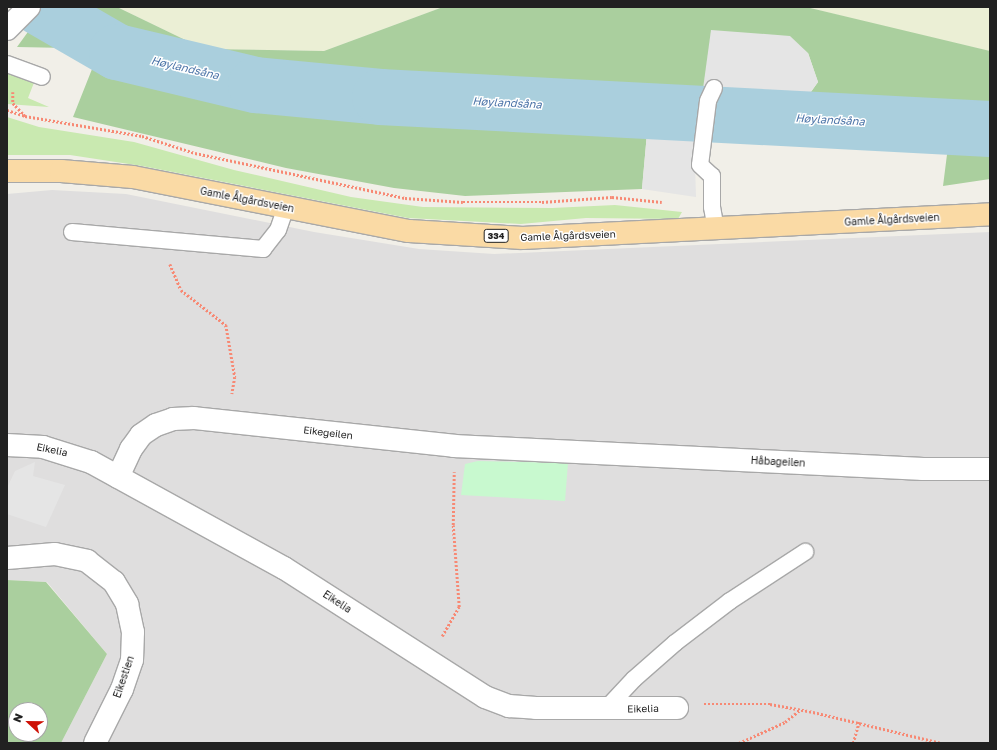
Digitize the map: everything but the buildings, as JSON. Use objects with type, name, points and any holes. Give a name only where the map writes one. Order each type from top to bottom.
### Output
[{"type":"main road","name":"Gamle Ålgårdsveien","points":[[7,171],[61,171],[133,177],[409,231],[523,238],[716,230],[990,214]]},
{"type":"street","name":"Eikegeilen","points":[[118,477],[131,449],[141,435],[156,425],[180,418],[228,421],[406,442],[566,452]]},
{"type":"street","name":"Eikelia","points":[[7,446],[43,447],[66,452],[118,477],[284,568],[485,697],[509,706],[605,710],[677,708]]},
{"type":"street","name":"Håbageilen","points":[[566,452],[916,469],[990,470]]},
{"type":"street","name":"Eikestien","points":[[7,558],[55,554],[87,561],[114,582],[127,604],[133,632],[132,660],[122,689],[95,743]]},
{"type":"lane","points":[[7,64],[42,77]]},
{"type":"lane","points":[[711,94],[704,123],[700,165],[712,176],[712,207],[716,230]]},
{"type":"lane","points":[[72,232],[143,240],[262,249],[278,230],[286,207]]},
{"type":"lane","points":[[605,710],[634,679],[675,643],[730,601],[805,552]]},
{"type":"path","points":[[7,110],[25,116],[142,136],[195,153],[405,198],[463,202],[542,202],[612,197],[665,202]]},
{"type":"path","points":[[143,240],[168,260],[181,290],[226,325],[235,377],[228,421]]},
{"type":"path","points":[[424,657],[437,644],[459,607],[453,525],[454,474]]},
{"type":"path","points":[[677,708],[713,703],[770,704],[859,722],[942,743]]},
{"type":"path","points":[[739,743],[785,722],[800,710]]},
{"type":"path","points":[[853,743],[859,722]]},
{"type":"shaded area","points":[[711,30],[790,36],[808,53],[818,82],[803,103],[702,96]]},
{"type":"shaded area","points":[[694,130],[696,197],[642,189],[647,133]]},
{"type":"shaded area","points":[[52,190],[126,194],[314,232],[419,249],[494,254],[990,232],[990,743],[61,743],[107,654],[47,582],[7,580],[7,194]]},
{"type":"shaded area","points":[[35,462],[33,476],[65,485],[46,527],[7,514],[7,488],[15,471]]},
{"type":"green space","points":[[46,7],[117,7],[204,49],[324,51],[443,7],[806,7],[990,51],[990,179],[943,186],[951,123],[817,116],[803,103],[818,82],[808,53],[702,96],[694,130],[647,133],[642,189],[465,196],[394,188],[286,168],[73,117],[96,59],[68,48],[17,47]]},
{"type":"green space","points":[[117,7],[443,7],[324,51],[204,49]]},
{"type":"green space","points":[[806,7],[990,7],[990,51],[899,30]]},
{"type":"green space","points":[[7,72],[35,80],[28,98],[49,107],[7,104]]},
{"type":"green space","points":[[7,117],[39,127],[134,142],[234,170],[351,197],[423,207],[552,208],[615,205],[682,212],[678,219],[586,218],[521,224],[408,218],[142,166],[70,155],[7,155]]},
{"type":"green space","points":[[478,461],[568,463],[565,501],[461,495],[465,464]]},
{"type":"green space","points":[[7,580],[46,582],[107,654],[61,743],[7,743]]},
{"type":"waterway","name":"Høylandsåna","points":[[39,7],[117,52],[256,85],[380,97],[990,129]]}]
